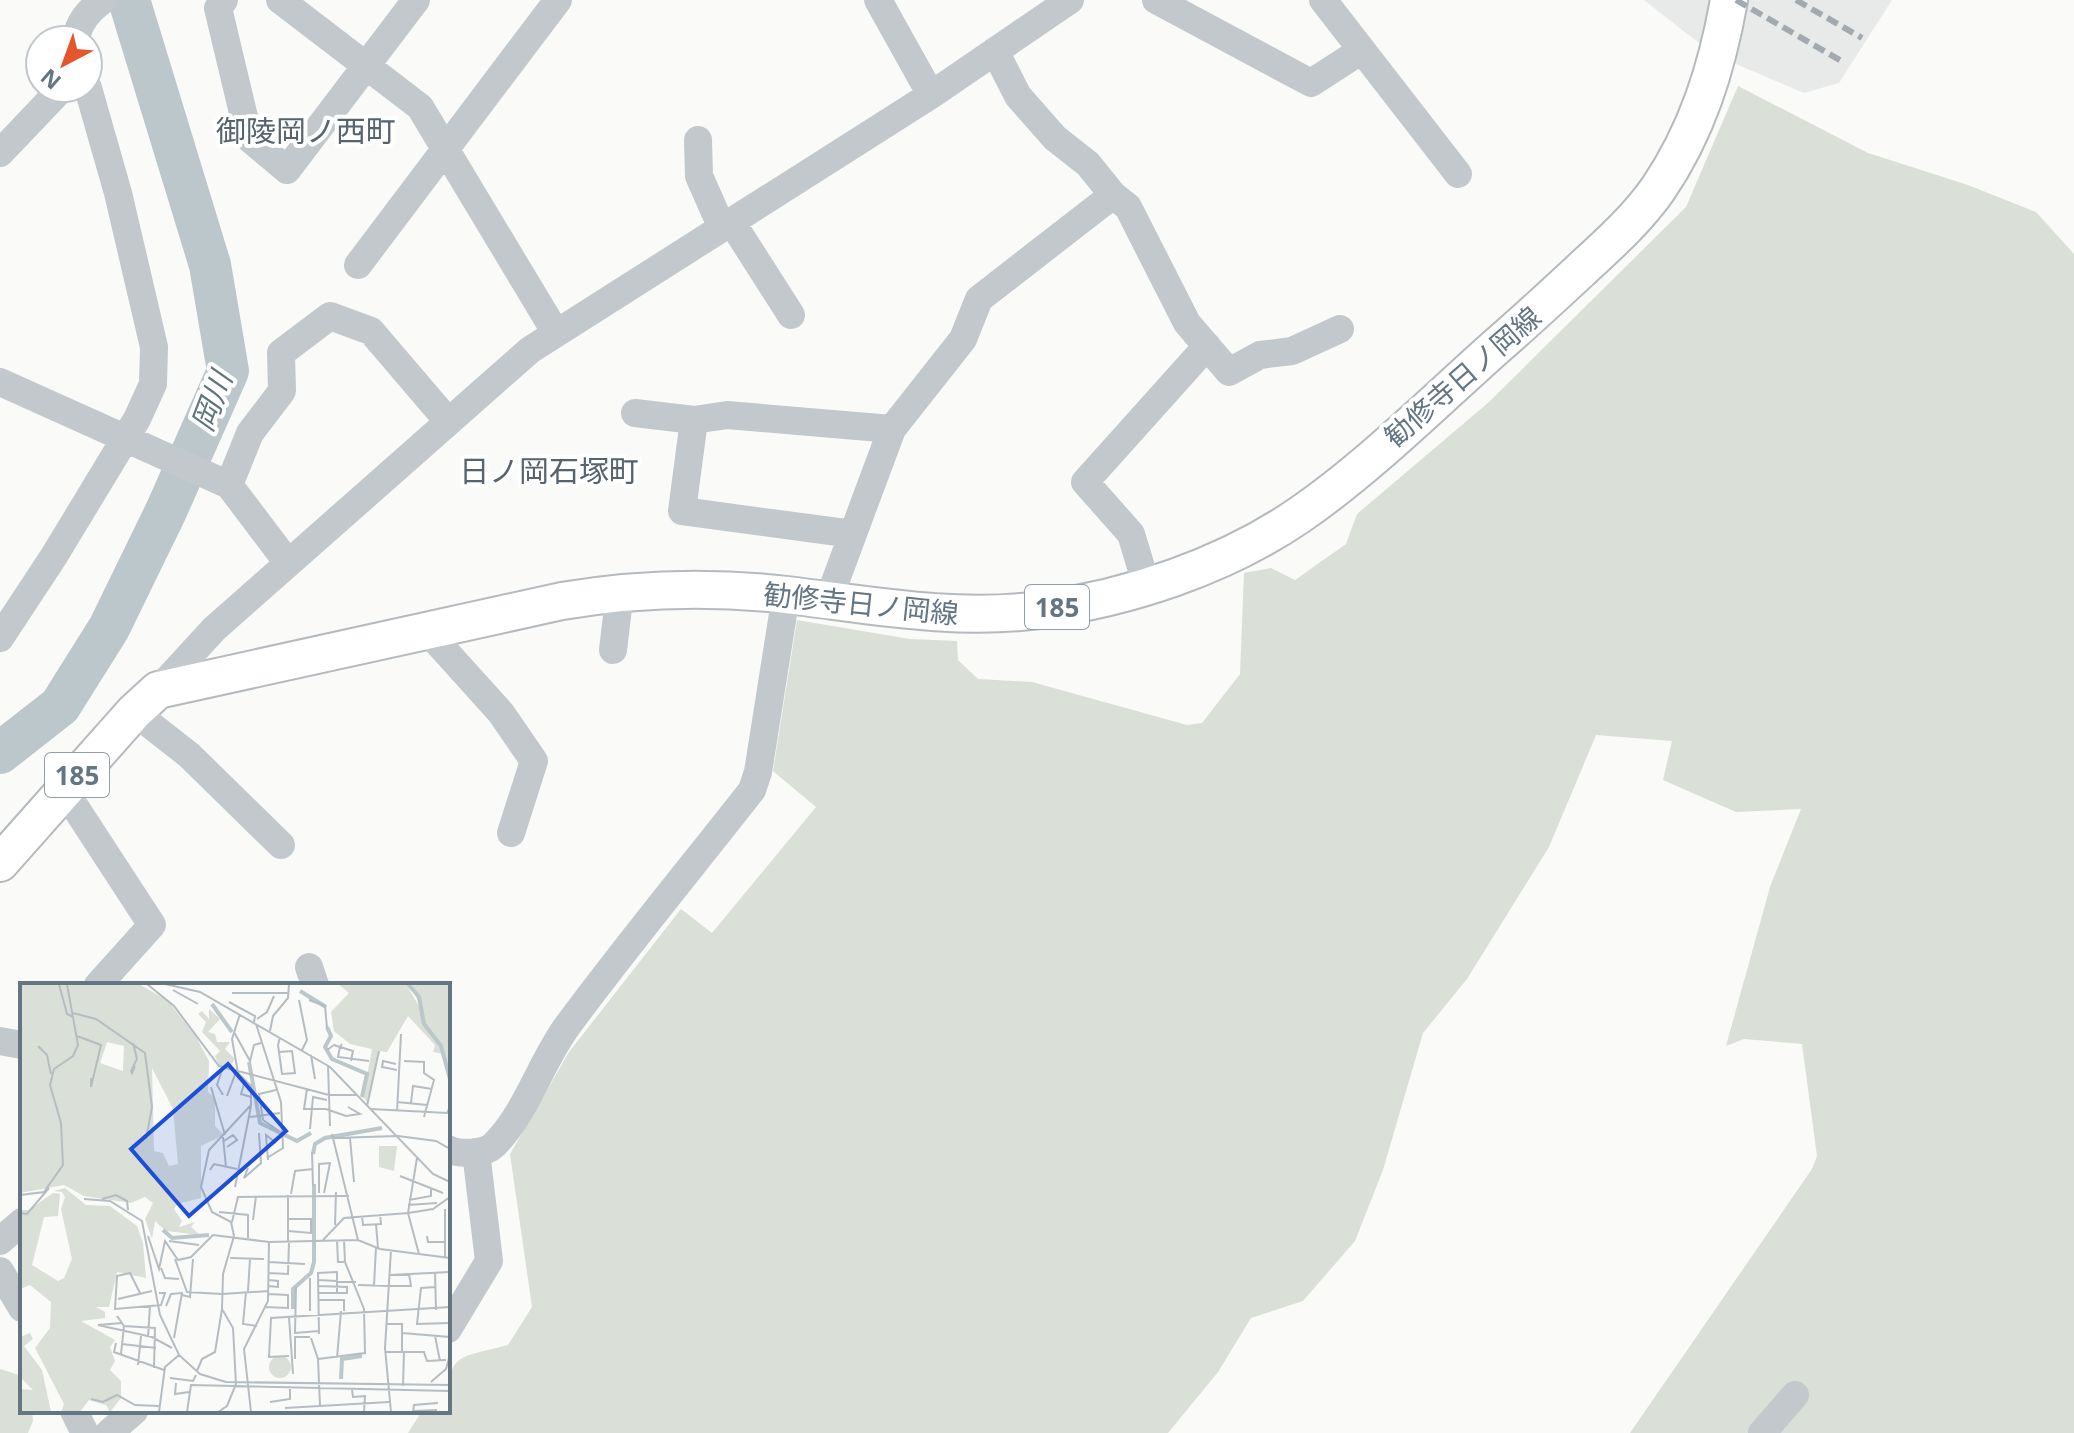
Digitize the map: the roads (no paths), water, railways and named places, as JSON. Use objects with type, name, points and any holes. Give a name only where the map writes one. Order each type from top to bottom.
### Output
[{"type":"main road","name":"勧修寺日ノ岡線","points":[[146,701],[428,632],[620,591],[701,589],[786,595],[906,611],[981,614],[1039,610],[1147,587],[1234,551],[1294,519],[1320,500],[1522,325],[1629,225],[1658,188],[1693,130],[1713,73],[1729,0]]},
{"type":"main road","name":"185","points":[[0,863],[146,701]]},
{"type":"street","points":[[81,24],[89,10],[103,0]]},
{"type":"street","points":[[224,0],[218,8],[249,138],[287,170],[367,67],[411,2]]},
{"type":"street","points":[[280,0],[420,107],[556,333]]},
{"type":"street","points":[[358,265],[558,0]]},
{"type":"street","points":[[878,0],[931,95]]},
{"type":"street","name":"185","points":[[146,701],[214,629],[447,420],[530,350],[931,95],[1070,0]]},
{"type":"street","points":[[1156,0],[1311,83],[1362,50]]},
{"type":"street","points":[[1323,0],[1458,174]]},
{"type":"street","points":[[995,51],[1018,96],[1055,138],[1088,164],[1113,195],[1128,207],[1187,323],[1229,372],[1260,355],[1292,351],[1340,329]]},
{"type":"street","points":[[0,153],[47,104]]},
{"type":"street","points":[[0,638],[137,419],[153,384],[154,347],[118,193],[93,104]]},
{"type":"street","points":[[698,140],[699,176],[726,225],[791,315]]},
{"type":"street","points":[[828,601],[892,429],[963,339],[979,299],[1113,195]]},
{"type":"street","points":[[229,485],[250,433],[282,391],[281,353],[330,316],[371,331],[447,420]]},
{"type":"street","points":[[1147,587],[1131,534],[1085,482],[1207,346]]},
{"type":"street","points":[[0,382],[229,485],[288,563]]},
{"type":"street","points":[[635,413],[694,420],[727,415],[892,429]]},
{"type":"street","points":[[694,420],[682,511],[853,534]]},
{"type":"street","points":[[613,650],[620,591]]},
{"type":"street","points":[[450,1326],[489,1261],[462,1150],[492,1147],[509,1126],[565,1028],[752,790],[758,772],[786,595]]},
{"type":"street","points":[[428,632],[501,713],[534,761],[511,833]]},
{"type":"street","points":[[146,701],[189,755],[281,845]]},
{"type":"street","points":[[64,790],[152,925],[100,983]]},
{"type":"street","points":[[0,1041],[20,1045]]},
{"type":"street","points":[[0,1241],[20,1224]]},
{"type":"street","points":[[0,1271],[20,1305]]},
{"type":"street","points":[[1762,1433],[1795,1395]]},
{"type":"street","points":[[75,1413],[85,1433]]},
{"type":"street","points":[[109,1433],[132,1413]]},
{"type":"waterway","name":"岡川","points":[[0,753],[60,706],[109,628],[166,511],[228,371],[210,265],[129,0]]},
{"type":"railway","points":[[1736,0],[1845,63]]},
{"type":"railway","points":[[1796,0],[1862,38]]},
{"type":"district","name":"御陵岡ノ西町","points":[[306,130]]},
{"type":"district","name":"日ノ岡石塚町","points":[[549,470]]}]
